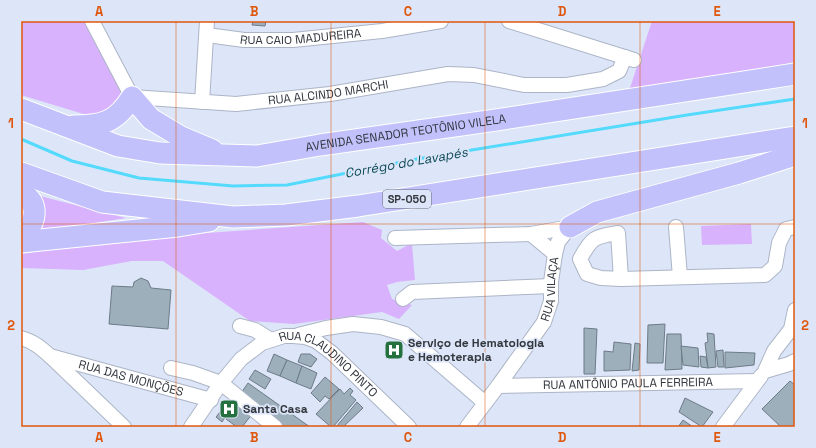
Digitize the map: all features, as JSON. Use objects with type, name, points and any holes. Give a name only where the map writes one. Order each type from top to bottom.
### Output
[{"type":"highway","name":"AVENIDA SENADOR TEOTÔNIO VILELA","points":[[21,109],[118,146],[160,153],[257,156],[320,145],[503,119],[795,74]]},
{"type":"highway","points":[[66,126],[94,126],[111,119],[123,110],[132,97],[151,119],[181,137],[223,155]]},
{"type":"highway","name":"SP-050","points":[[21,173],[102,202],[233,217],[286,214],[358,206],[795,137]]},
{"type":"highway","points":[[570,228],[597,212],[795,156]]},
{"type":"highway","points":[[21,192],[30,200],[35,216],[33,222],[23,233]]},
{"type":"highway","points":[[23,233],[178,226],[233,217]]},
{"type":"street","points":[[92,21],[132,97]]},
{"type":"street","name":"RUA CAIO MADUREIRA","points":[[207,28],[244,40],[293,40],[382,31],[441,21]]},
{"type":"street","name":"RUA ALCINDO MARCHI","points":[[132,97],[236,104],[276,101],[330,94],[448,74],[474,75],[524,85],[567,86],[603,79],[619,71],[630,59],[508,21]]},
{"type":"street","points":[[202,102],[207,28]]},
{"type":"street","points":[[676,227],[680,277]]},
{"type":"street","points":[[621,279],[765,275],[775,266],[779,243],[786,229],[795,227]]},
{"type":"street","points":[[395,238],[531,234],[570,228]]},
{"type":"street","name":"RUA VILAÇA","points":[[467,427],[544,322],[551,301],[551,286],[558,242],[570,228]]},
{"type":"street","points":[[531,234],[555,254]]},
{"type":"street","points":[[403,299],[412,292],[551,286]]},
{"type":"street","points":[[723,427],[761,376],[774,351],[793,332],[795,310]]},
{"type":"street","points":[[293,336],[326,328],[353,324],[381,328],[405,334],[485,403]]},
{"type":"street","points":[[240,326],[255,330],[271,340]]},
{"type":"street","name":"RUA CLAUDINO PINTO","points":[[197,425],[221,383],[241,359],[262,343],[284,336],[293,336],[305,337],[316,341],[332,353],[409,427]]},
{"type":"street","name":"RUA DAS MONÇÕES","points":[[21,338],[38,345],[124,427]]},
{"type":"street","name":"RUA DAS MONÇÕES","points":[[50,356],[211,400]]},
{"type":"street","name":"RUA ANTÔNIO PAULA FERREIRA","points":[[498,386],[761,376],[795,360]]},
{"type":"street","points":[[171,368],[193,373],[221,383],[275,427]]},
{"type":"shaded area","points":[[21,21],[85,21],[121,84],[120,101],[109,112],[90,116],[21,95]]},
{"type":"shaded area","points":[[652,21],[795,21],[795,62],[646,90],[629,91]]},
{"type":"shaded area","points":[[40,196],[126,218],[27,234],[43,215]]},
{"type":"shaded area","points":[[363,222],[382,230],[381,238],[397,251],[412,243],[415,280],[387,285],[392,299],[412,305],[399,319],[382,312],[294,324],[250,321],[163,261],[132,261],[83,270],[21,268],[21,254],[134,238]]},
{"type":"shaded area","points":[[751,224],[752,244],[702,245],[701,226]]},
{"type":"building","points":[[253,21],[266,21],[265,26],[252,25]]},
{"type":"building","points":[[141,278],[148,281],[151,288],[171,290],[168,329],[109,324],[112,286],[133,287],[134,282]]},
{"type":"building","points":[[665,324],[663,363],[647,363],[648,325]]},
{"type":"building","points":[[584,328],[597,329],[595,374],[584,374]]},
{"type":"building","points":[[707,333],[714,334],[716,367],[708,368],[705,343],[708,342]]},
{"type":"building","points":[[667,334],[681,334],[682,369],[665,370]]},
{"type":"building","points":[[614,342],[631,344],[630,370],[604,371],[604,351],[613,352]]},
{"type":"building","points":[[635,343],[640,344],[639,370],[632,371]]},
{"type":"building","points":[[681,346],[698,348],[699,367],[683,365]]},
{"type":"building","points":[[723,350],[724,367],[718,367],[716,351]]},
{"type":"building","points":[[725,352],[755,353],[754,365],[725,368]]},
{"type":"building","points":[[274,354],[287,360],[280,376],[267,371]]},
{"type":"building","points":[[301,354],[310,354],[317,359],[311,367],[298,362]]},
{"type":"building","points":[[700,356],[706,357],[708,368],[701,367]]},
{"type":"building","points":[[287,360],[302,366],[296,383],[280,376]]},
{"type":"building","points":[[302,366],[317,373],[311,389],[296,383]]},
{"type":"building","points":[[255,370],[271,379],[265,389],[249,379]]},
{"type":"building","points":[[325,377],[339,389],[329,399],[325,396],[320,402],[311,393]]},
{"type":"building","points":[[790,381],[795,385],[795,427],[781,427],[762,409]]},
{"type":"building","points":[[248,383],[310,427],[280,427],[239,396]]},
{"type":"building","points":[[350,388],[353,391],[350,395],[356,400],[333,427],[331,427],[316,414],[340,389],[344,394]]},
{"type":"building","points":[[685,398],[713,412],[702,427],[679,412]]},
{"type":"building","points":[[239,402],[253,413],[242,427],[237,427],[226,419]]},
{"type":"building","points":[[357,402],[363,408],[343,427],[336,427]]},
{"type":"building","points":[[220,412],[226,416],[222,422],[216,417]]},
{"type":"building","points":[[683,420],[693,427],[678,427]]},
{"type":"waterway","name":"Corrégo do Lavapés","points":[[21,139],[72,161],[139,178],[233,186],[287,185],[417,159],[795,99]]},
{"type":"place","name":"Serviço de Hematologia e Hemoterapia","points":[[394,350]]},
{"type":"place","name":"Santa Casa","points":[[229,409]]}]
